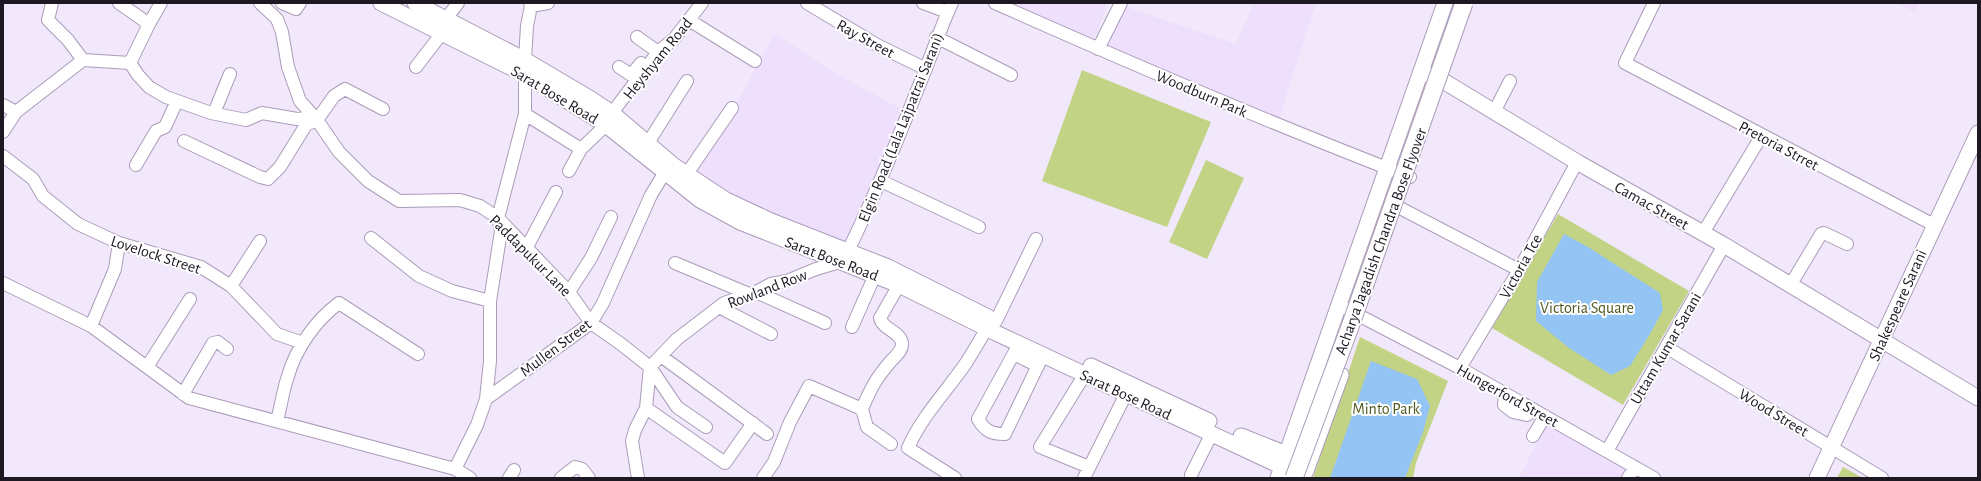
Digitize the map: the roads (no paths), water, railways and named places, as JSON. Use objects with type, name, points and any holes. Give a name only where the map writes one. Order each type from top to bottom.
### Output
[{"type":"highway","name":"Acharya Jagadish Chandra Bose Flyover","points":[[1285,471],[1454,3]]},
{"type":"highway","name":"Acharya Jagadish Chandra Bose Flyover","points":[[1285,471],[1351,324],[1464,3]]},
{"type":"main road","points":[[415,3],[444,26]]},
{"type":"main road","points":[[1285,471],[1339,305],[1445,3]]},
{"type":"main road","points":[[1304,478],[1472,3]]},
{"type":"main road","points":[[387,4],[444,26],[526,67],[648,143],[686,174],[726,200],[845,256],[888,267],[991,325],[1249,440],[1285,471]]},
{"type":"main road","name":"Camac Street","points":[[1422,72],[1445,82],[1577,162],[1791,284],[1978,398]]},
{"type":"main road","name":"Sarat Bose Road","points":[[609,119],[665,172],[700,200],[740,222],[845,256],[875,275],[991,325],[1016,349],[1040,360],[1084,374],[1212,433],[1285,471],[1304,478]]},
{"type":"main road","name":"Shakespeare Sarani","points":[[1817,478],[1978,133]]},
{"type":"main road","points":[[1285,471],[1309,463]]},
{"type":"street","points":[[52,3],[48,20],[68,40],[84,60]]},
{"type":"street","points":[[119,3],[148,24]]},
{"type":"street","points":[[130,63],[148,24],[161,3]]},
{"type":"street","points":[[282,3],[296,9],[300,3]]},
{"type":"street","points":[[416,67],[458,3]]},
{"type":"street","points":[[455,470],[477,425],[486,399],[490,361],[490,301],[501,231],[498,218],[525,114],[527,26],[530,4],[548,3]]},
{"type":"street","name":"Heyshyam Road","points":[[569,171],[582,149],[609,119],[636,75],[655,50],[674,39],[702,3]]},
{"type":"street","name":"Ray Street","points":[[807,3],[877,45],[926,69]]},
{"type":"street","points":[[923,3],[950,8]]},
{"type":"street","name":"Woodburn Park","points":[[995,3],[1098,49],[1290,130],[1411,178]]},
{"type":"street","points":[[1098,49],[1121,3]]},
{"type":"street","name":"Pretoria Strret","points":[[1654,3],[1625,63],[1934,225]]},
{"type":"street","name":"Paddapukur Lane","points":[[265,4],[277,19],[282,32],[288,67],[300,101],[315,118],[339,152],[368,181],[399,201],[460,200],[480,206],[498,218],[568,292],[591,323],[650,367],[677,407],[706,427]]},
{"type":"street","name":"Elgin Road (Lala Lajpatrai Sarani)","points":[[845,256],[881,181],[926,69],[936,37],[950,8]]},
{"type":"street","points":[[689,20],[755,61]]},
{"type":"street","points":[[637,37],[655,50]]},
{"type":"street","points":[[936,37],[1011,75]]},
{"type":"street","points":[[3,132],[16,112],[84,60],[130,63]]},
{"type":"street","points":[[130,63],[149,87],[177,101],[214,113],[246,120],[262,113],[297,119],[315,118]]},
{"type":"street","points":[[619,67],[631,75],[636,75]]},
{"type":"street","points":[[214,113],[230,74]]},
{"type":"street","points":[[648,143],[687,81]]},
{"type":"street","points":[[1494,112],[1510,82]]},
{"type":"street","points":[[184,141],[260,177],[268,179],[280,167],[306,125],[315,118],[334,96],[345,89],[382,109]]},
{"type":"street","points":[[136,165],[156,131],[166,127],[177,101]]},
{"type":"street","points":[[3,104],[16,112]]},
{"type":"street","points":[[686,174],[732,108]]},
{"type":"street","points":[[525,114],[582,149]]},
{"type":"street","points":[[1703,233],[1762,135]]},
{"type":"street","name":"Lovelock Street","points":[[3,156],[33,179],[43,196],[78,224],[119,243],[201,267],[232,286],[277,334],[303,342]]},
{"type":"street","name":"Victoria Tce","points":[[1460,368],[1519,270],[1577,162]]},
{"type":"street","name":"Mullen Street","points":[[486,399],[591,323],[604,303],[651,195],[665,172]]},
{"type":"street","points":[[881,181],[979,227]]},
{"type":"street","points":[[527,247],[556,192]]},
{"type":"street","points":[[1400,208],[1519,270]]},
{"type":"street","points":[[568,292],[591,258],[611,217]]},
{"type":"street","points":[[1791,284],[1820,234],[1824,233],[1847,244]]},
{"type":"street","points":[[371,238],[420,276],[452,291],[490,301]]},
{"type":"street","points":[[955,478],[908,448],[915,433],[931,409],[965,364],[991,325],[1036,239]]},
{"type":"street","points":[[232,286],[260,241]]},
{"type":"street","points":[[91,326],[115,269],[119,243]]},
{"type":"street","name":"Uttam Kumar Sarani","points":[[1607,451],[1724,245]]},
{"type":"street","name":"Rowland Row","points":[[650,367],[677,339],[724,303],[753,293],[771,284],[787,281],[845,256]]},
{"type":"street","points":[[675,263],[825,323]]},
{"type":"street","points":[[852,327],[875,275]]},
{"type":"street","points":[[3,283],[91,326],[189,398],[455,470],[470,478]]},
{"type":"street","points":[[891,444],[867,427],[862,409],[875,379],[901,351],[902,343],[900,338],[885,327],[880,318],[899,285]]},
{"type":"street","points":[[147,367],[190,299]]},
{"type":"street","points":[[278,421],[288,375],[303,342],[327,312],[339,303],[418,354]]},
{"type":"street","name":"Hungerford Street","points":[[1339,305],[1460,368],[1654,478]]},
{"type":"street","points":[[719,307],[771,334]]},
{"type":"street","points":[[183,394],[213,343],[218,342],[227,349]]},
{"type":"street","name":"Wood Street","points":[[1666,347],[1882,478]]},
{"type":"street","points":[[1016,349],[978,418],[984,429],[993,434],[1005,434],[1040,360]]},
{"type":"street","points":[[661,356],[767,434]]},
{"type":"street","points":[[638,478],[632,441],[635,430],[646,408],[650,367]]},
{"type":"street","points":[[1084,374],[1040,447],[1086,473],[1126,394]]},
{"type":"street","points":[[763,478],[774,462],[790,422],[809,386],[862,409]]},
{"type":"street","points":[[646,408],[725,462],[753,423]]},
{"type":"street","points":[[1533,436],[1544,416]]},
{"type":"street","points":[[1190,475],[1212,433]]},
{"type":"street","points":[[561,478],[575,467],[582,469],[589,478]]},
{"type":"street","points":[[1628,478],[1635,467]]},
{"type":"water","points":[[1564,234],[1588,247],[1660,293],[1663,310],[1650,334],[1630,366],[1611,375],[1569,348],[1536,321],[1537,282]]},
{"type":"water","name":"Minto Park","points":[[1371,361],[1417,379],[1430,406],[1423,432],[1405,478],[1330,478]]},
{"type":"park label","name":"Victoria Square","points":[[1587,307]]}]
